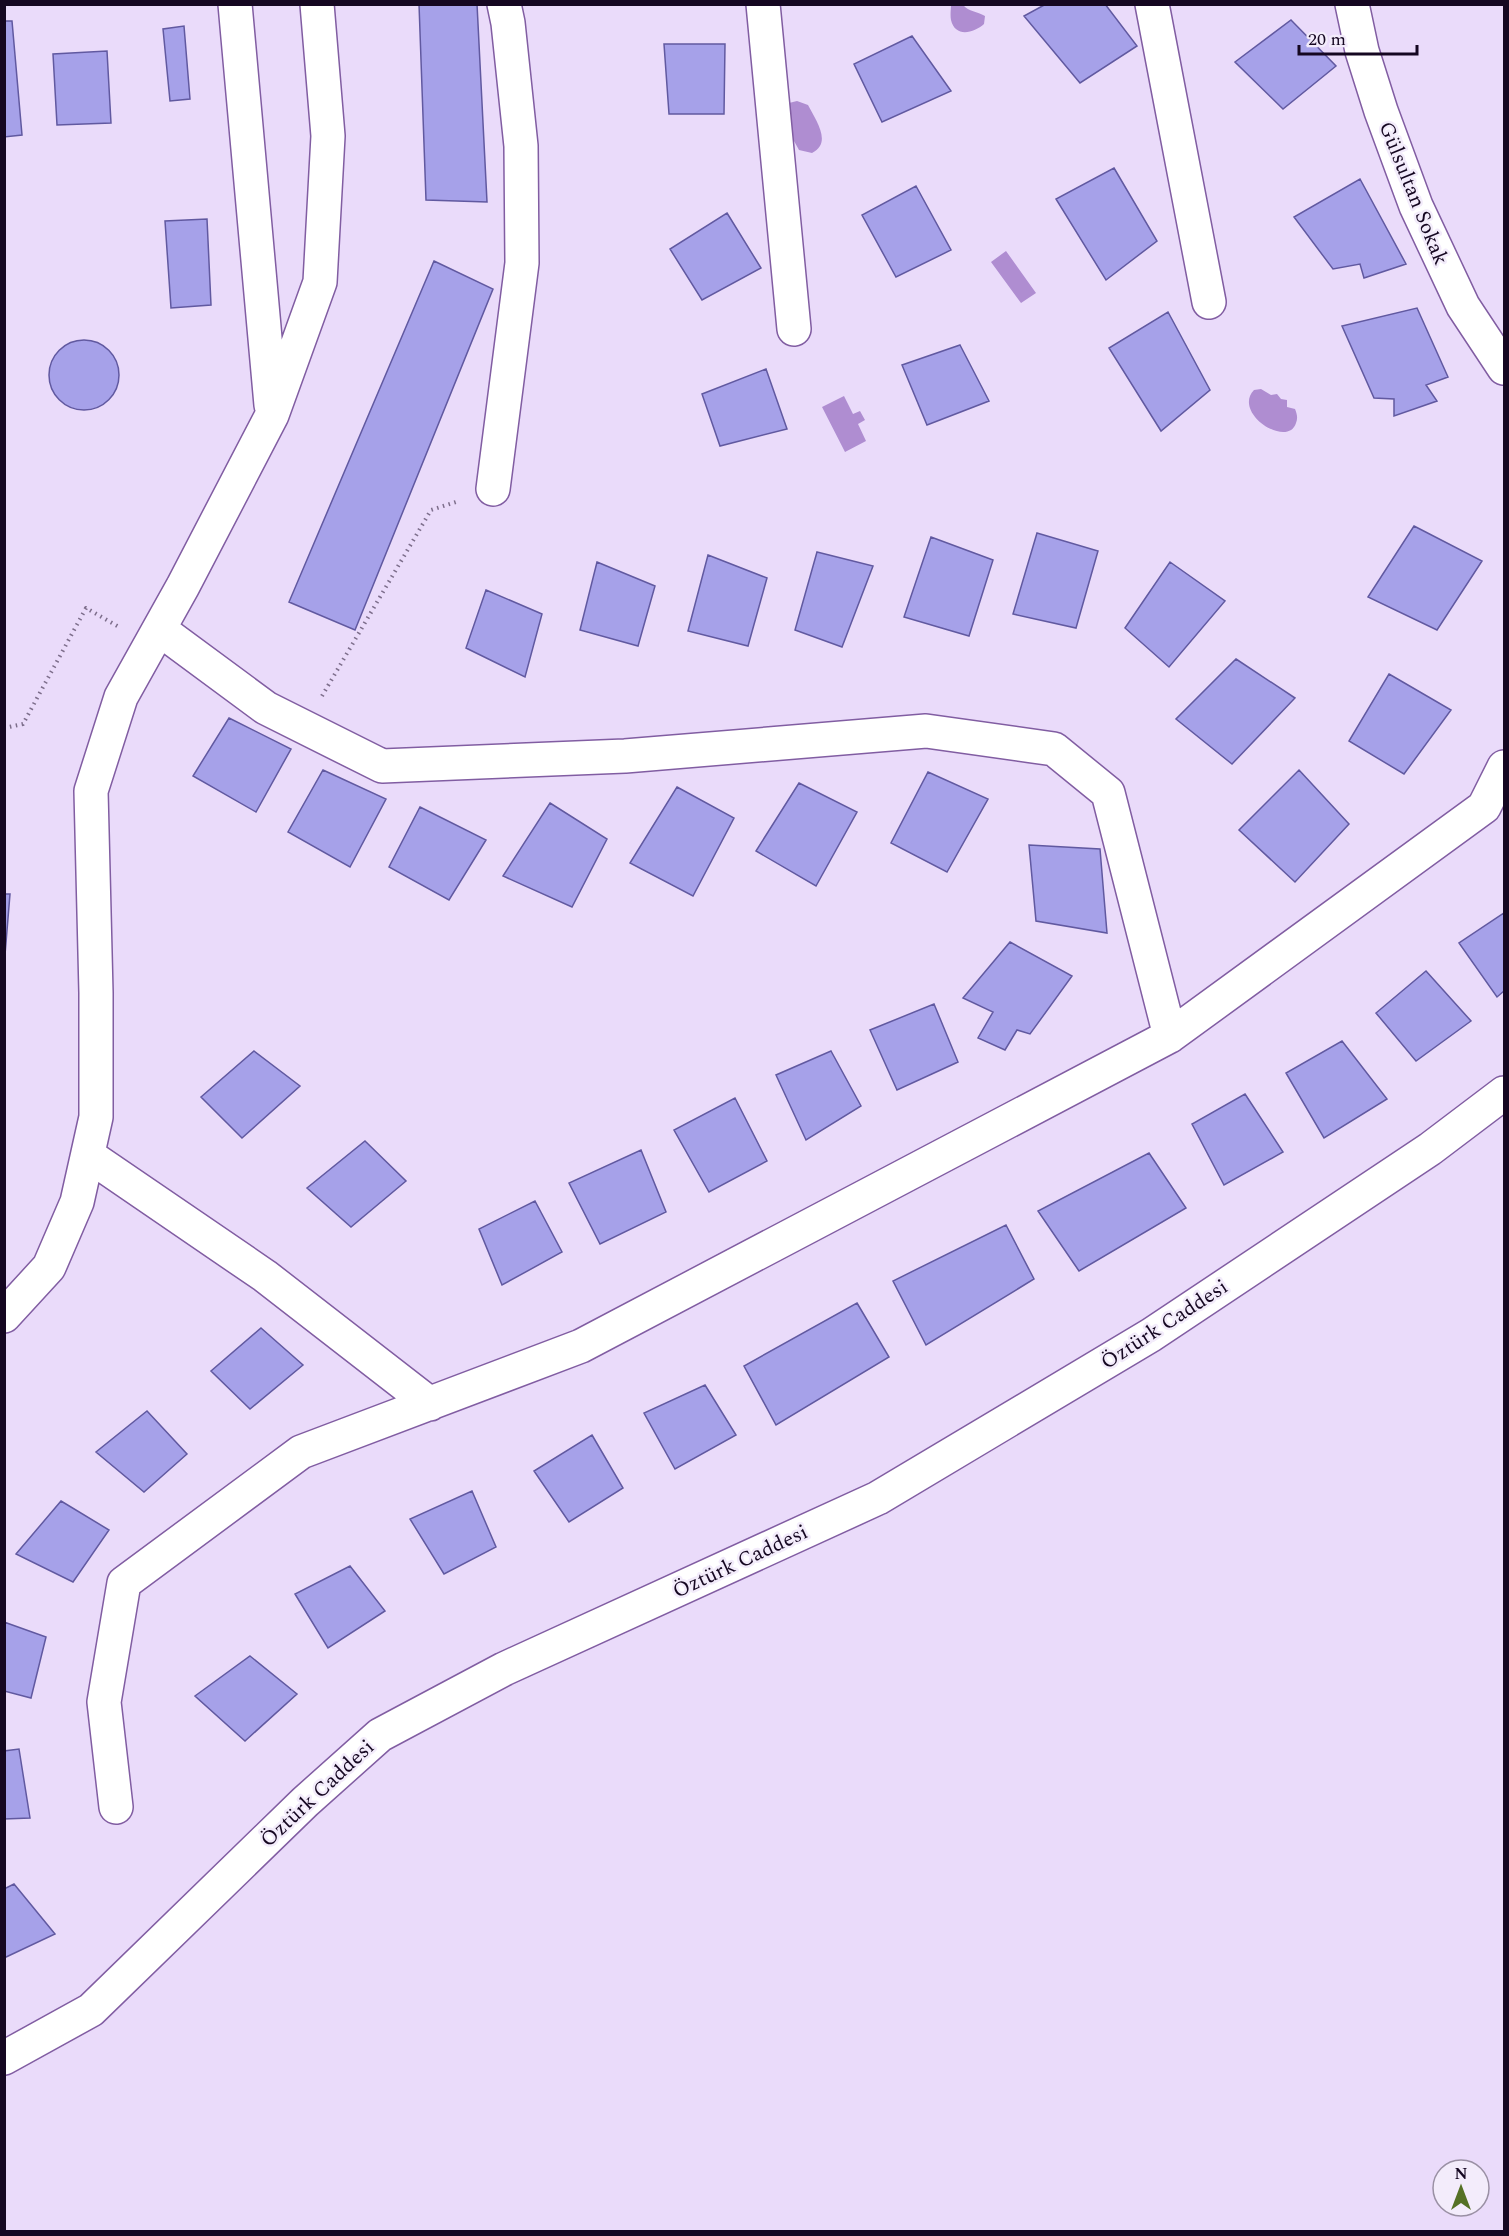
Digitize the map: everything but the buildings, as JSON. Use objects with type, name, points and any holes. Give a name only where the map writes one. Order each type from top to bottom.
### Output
[{"type":"street","points":[[236,4],[272,415]]},
{"type":"street","points":[[4,1316],[49,1267],[77,1202],[96,1117],[96,993],[91,791],[121,697],[272,415],[320,282],[328,136],[317,4]]},
{"type":"street","points":[[493,489],[522,263],[521,146],[504,4]]},
{"type":"street","points":[[763,4],[794,329]]},
{"type":"street","points":[[1152,4],[1209,302]]},
{"type":"street","name":"Gülsultan Sokak","points":[[1352,4],[1362,51],[1381,111],[1416,206],[1463,306],[1504,368]]},
{"type":"street","points":[[155,637],[266,708],[382,766],[625,756],[926,731],[1054,748],[1108,793],[1170,1036]]},
{"type":"street","points":[[116,1807],[104,1702],[124,1583],[301,1452],[581,1346],[1170,1036],[1484,807],[1504,767]]},
{"type":"street","name":"Öztürk Caddesi","points":[[4,2058],[91,2010],[305,1802],[380,1735],[504,1669],[878,1498],[1151,1335],[1430,1149],[1504,1093]]},
{"type":"street","points":[[88,1155],[265,1276],[430,1404]]},
{"type":"path","points":[[304,727],[431,510],[493,489]]},
{"type":"path","points":[[4,728],[23,724],[86,608],[155,637]]},
{"type":"shaded area","points":[[951,5],[963,5],[985,16],[984,24],[975,30],[961,32],[953,26]]},
{"type":"shaded area","points":[[797,101],[808,105],[820,130],[821,143],[812,153],[799,150],[784,123],[784,107]]},
{"type":"shaded area","points":[[1006,251],[1036,293],[1021,303],[991,262]]},
{"type":"shaded area","points":[[1261,389],[1271,395],[1277,394],[1281,399],[1287,400],[1287,407],[1295,409],[1297,419],[1291,430],[1283,432],[1273,430],[1264,425],[1250,409],[1249,399],[1254,390]]},
{"type":"shaded area","points":[[844,396],[853,414],[860,411],[865,420],[858,424],[866,441],[845,452],[822,407]]}]
